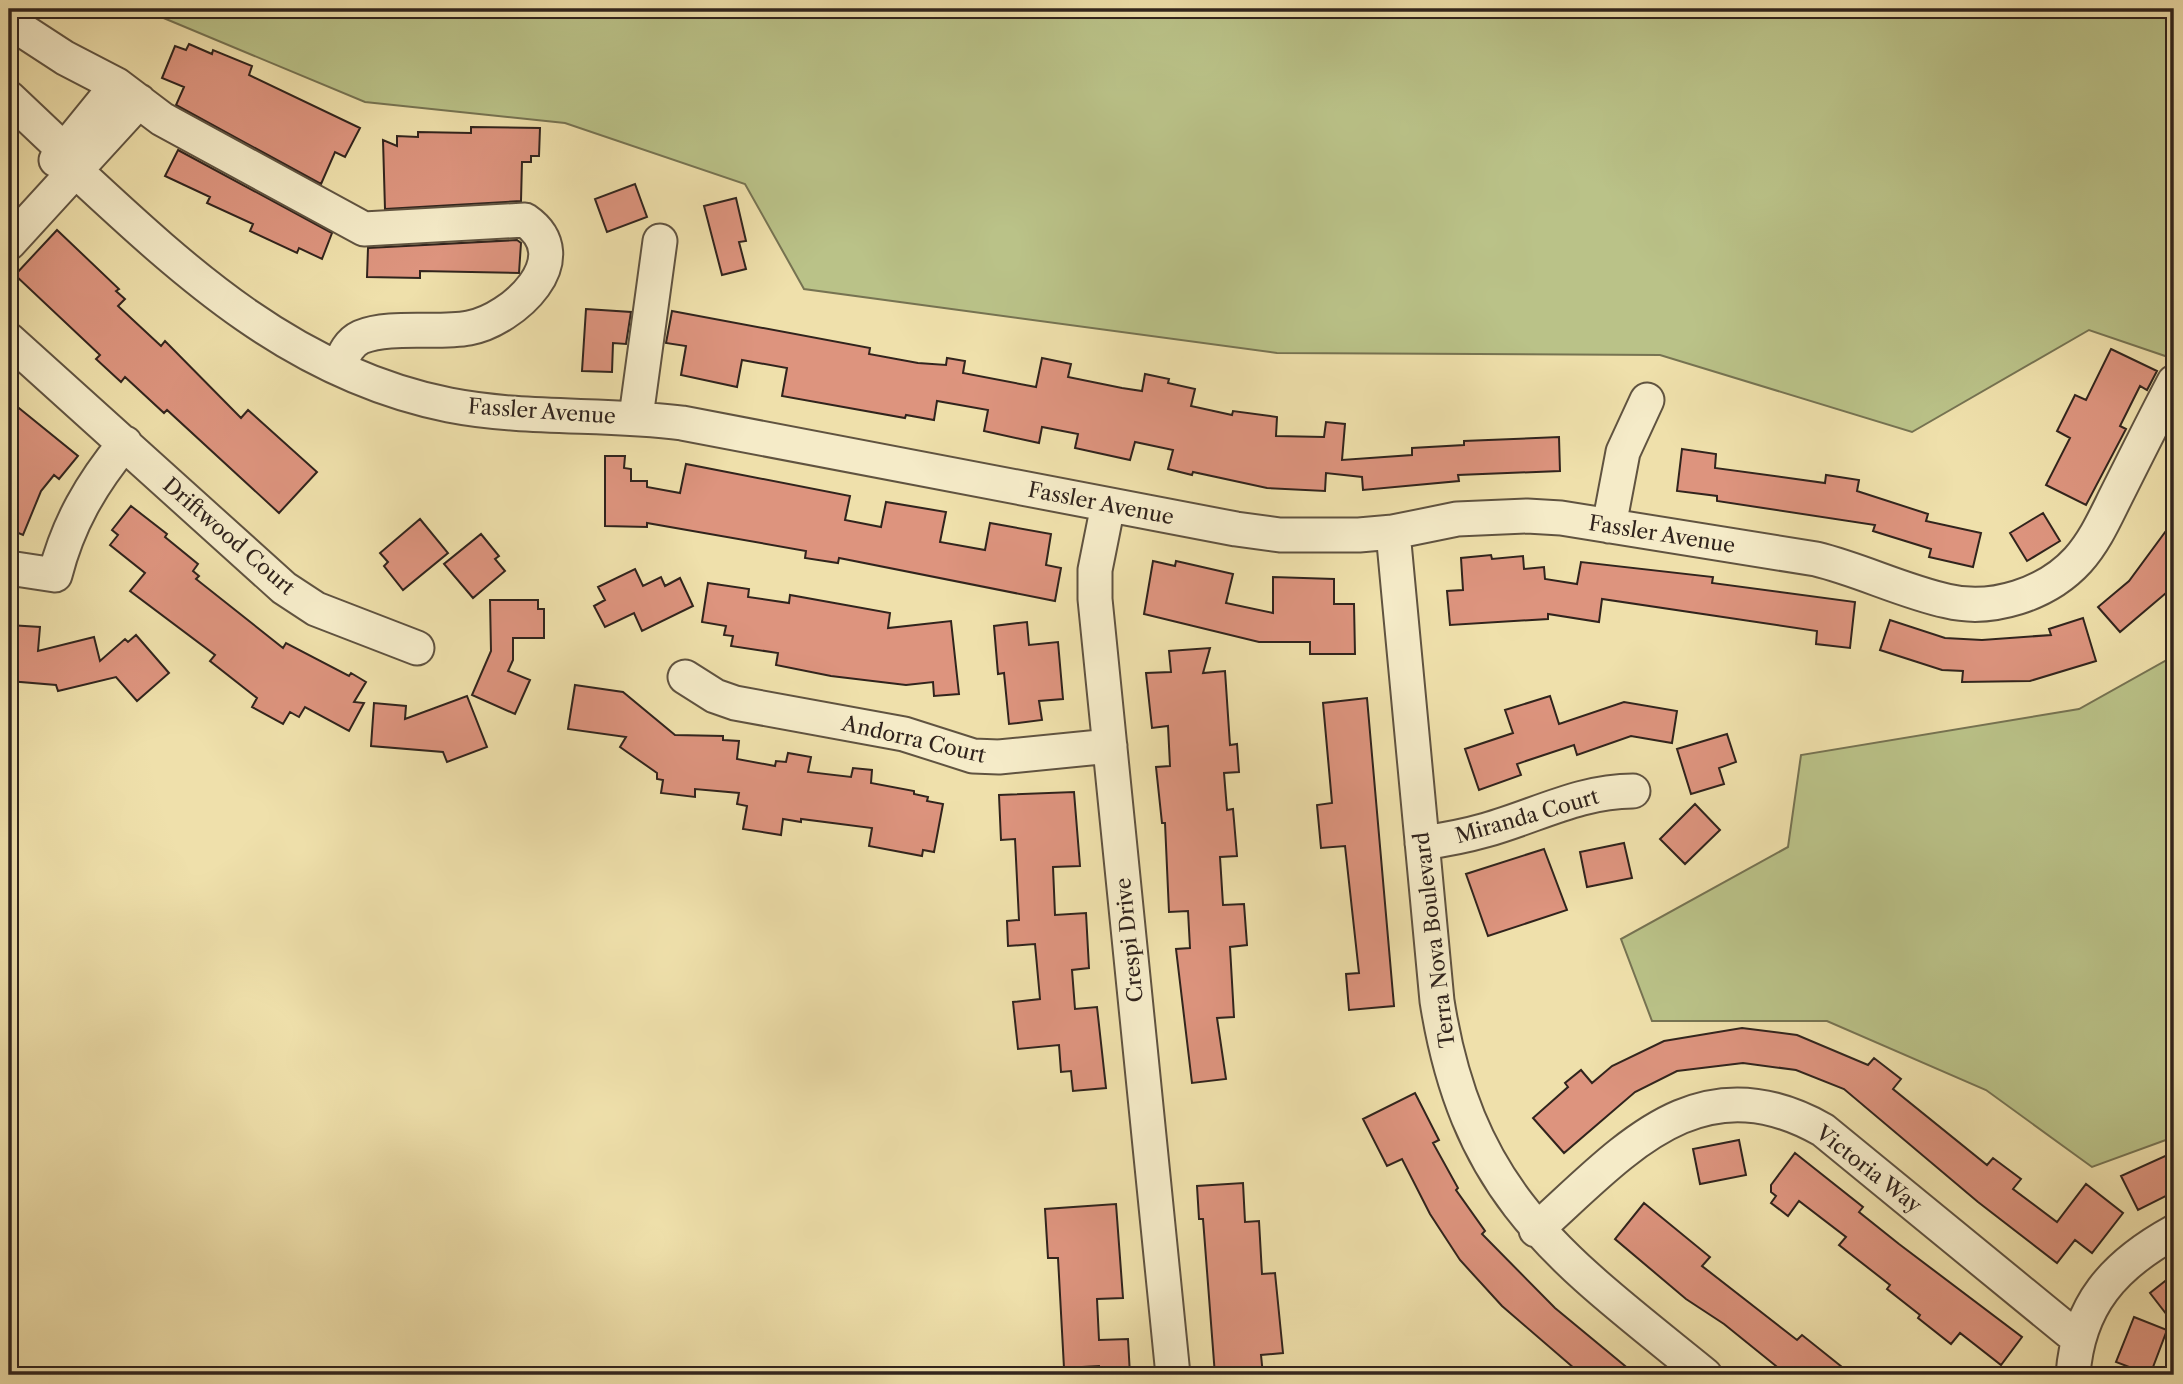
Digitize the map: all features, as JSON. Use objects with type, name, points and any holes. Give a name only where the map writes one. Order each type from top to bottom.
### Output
[{"type":"street","points":[[9,10],[22,30],[65,58],[128,93],[162,119],[364,229],[524,220],[538,229],[546,241],[546,262],[539,281],[499,317],[471,328],[374,334],[359,338],[346,349],[339,367]]},
{"type":"street","points":[[9,243],[71,161],[128,93]]},
{"type":"street","name":"Fassler Avenue","points":[[9,98],[71,161],[206,288],[276,335],[339,367],[402,391],[447,405],[495,412],[636,417],[695,425],[1108,505],[1280,535],[1393,532],[1491,516],[1561,518],[1816,559],[1850,567],[1950,602],[1987,604],[2019,597],[2053,582],[2078,560],[2099,530],[2174,383]]},
{"type":"street","points":[[9,211],[71,161]]},
{"type":"street","points":[[636,417],[660,241]]},
{"type":"street","name":"Driftwood Court","points":[[9,340],[284,587],[316,609],[417,649]]},
{"type":"street","points":[[1609,526],[1623,452],[1647,400]]},
{"type":"street","points":[[9,568],[55,575],[74,516],[125,443]]},
{"type":"street","name":"Crespi Drive","points":[[1108,505],[1096,570],[1095,599],[1173,1375]]},
{"type":"street","name":"Terra Nova Boulevard","points":[[1393,532],[1437,1001],[1444,1046],[1471,1128],[1489,1162],[1536,1230],[1591,1283],[1705,1375]]},
{"type":"street","name":"Andorra Court","points":[[685,677],[715,696],[735,703],[904,734],[973,757],[1110,746]]},
{"type":"street","name":"Miranda Court","points":[[1422,843],[1488,830],[1572,799],[1613,792],[1633,792]]},
{"type":"street","name":"Victoria Way","points":[[1536,1230],[1656,1127],[1691,1112],[1727,1105],[1762,1106],[1794,1114],[1823,1130],[2077,1338]]},
{"type":"street","points":[[2073,1375],[2077,1338],[2088,1313],[2120,1268],[2145,1248],[2174,1232]]},
{"type":"green space","points":[[142,9],[2174,9],[2174,359],[2089,330],[1912,432],[1660,355],[1277,353],[804,289],[745,184],[565,123],[365,102]]},
{"type":"green space","points":[[2174,656],[2174,1137],[2092,1167],[1986,1090],[1827,1021],[1652,1021],[1621,939],[1788,847],[1801,755],[2079,709]]},
{"type":"building","points":[[189,44],[212,54],[213,50],[252,66],[249,75],[360,128],[345,157],[335,152],[321,184],[176,105],[184,87],[162,78],[175,46],[186,50]]},
{"type":"building","points":[[471,127],[540,128],[539,156],[531,156],[531,162],[522,162],[521,201],[385,209],[383,140],[397,146],[397,136],[418,137],[418,132],[471,133]]},
{"type":"building","points":[[178,150],[332,233],[322,259],[299,248],[297,253],[250,231],[253,224],[207,203],[210,197],[165,176]]},
{"type":"building","points":[[635,184],[647,217],[607,232],[595,199]]},
{"type":"building","points":[[736,198],[746,241],[739,242],[746,269],[722,275],[704,206]]},
{"type":"building","points":[[57,230],[119,289],[116,291],[125,299],[118,306],[161,346],[165,341],[241,418],[248,410],[317,472],[279,513],[167,410],[164,413],[125,377],[121,382],[96,359],[100,355],[15,275]]},
{"type":"building","points":[[517,240],[521,243],[519,273],[420,271],[420,278],[367,277],[368,248]]},
{"type":"building","points":[[586,309],[631,312],[626,344],[613,343],[612,372],[582,371]]},
{"type":"building","points":[[672,311],[870,348],[869,354],[918,363],[946,365],[947,358],[965,361],[963,373],[1036,387],[1042,358],[1071,364],[1068,377],[1122,388],[1142,391],[1145,374],[1169,379],[1168,383],[1195,389],[1191,406],[1232,415],[1233,411],[1277,417],[1276,436],[1324,437],[1326,422],[1345,424],[1342,460],[1412,455],[1412,448],[1464,445],[1464,441],[1559,437],[1560,471],[1458,475],[1459,481],[1363,490],[1362,477],[1326,473],[1325,491],[1267,488],[1193,472],[1192,475],[1168,469],[1173,450],[1135,442],[1130,460],[1075,448],[1078,434],[1042,427],[1039,443],[984,431],[988,410],[937,401],[934,420],[906,415],[905,418],[782,396],[787,368],[742,360],[737,387],[681,375],[686,346],[666,343]]},
{"type":"building","points":[[2111,349],[2157,371],[2147,390],[2140,386],[2120,426],[2126,429],[2086,505],[2046,485],[2070,438],[2057,431],[2075,395],[2086,400]]},
{"type":"building","points":[[9,400],[78,456],[59,479],[54,475],[41,491],[23,535],[9,529]]},
{"type":"building","points":[[1682,449],[1716,454],[1715,468],[1825,483],[1826,475],[1859,480],[1857,491],[1928,514],[1926,521],[1981,533],[1973,567],[1929,557],[1931,549],[1873,531],[1875,525],[1717,501],[1717,496],[1677,491]]},
{"type":"building","points":[[605,456],[625,456],[624,468],[631,469],[631,481],[647,481],[647,487],[680,493],[686,464],[850,496],[845,520],[881,527],[886,502],[946,512],[940,542],[985,550],[990,523],[1051,534],[1046,565],[1061,568],[1055,601],[839,558],[838,563],[805,558],[806,551],[647,523],[647,527],[605,526]]},
{"type":"building","points":[[131,506],[167,534],[165,537],[198,564],[193,571],[199,576],[196,579],[283,648],[286,643],[366,682],[354,702],[364,703],[349,731],[305,707],[299,717],[290,712],[283,724],[252,707],[257,698],[210,661],[215,655],[130,591],[145,573],[110,545],[118,535],[112,530]]},
{"type":"building","points":[[2043,513],[2060,541],[2027,561],[2010,533]]},
{"type":"building","points":[[420,519],[448,553],[403,590],[384,566],[388,562],[380,553]]},
{"type":"building","points":[[2174,520],[2174,599],[2166,593],[2120,632],[2098,607],[2129,581]]},
{"type":"building","points":[[481,534],[499,556],[495,559],[505,571],[473,598],[444,564]]},
{"type":"building","points":[[1491,555],[1492,559],[1523,556],[1524,569],[1544,567],[1545,579],[1577,584],[1581,562],[1713,577],[1712,583],[1855,602],[1850,648],[1816,644],[1817,631],[1602,599],[1599,622],[1548,614],[1548,619],[1450,625],[1447,591],[1463,590],[1461,558]]},
{"type":"building","points":[[1153,561],[1175,566],[1176,561],[1233,574],[1226,603],[1273,613],[1273,577],[1334,579],[1334,604],[1354,604],[1355,654],[1310,654],[1310,642],[1259,642],[1144,614]]},
{"type":"building","points":[[635,569],[643,586],[661,577],[665,586],[680,578],[693,606],[642,631],[634,613],[605,627],[594,606],[605,600],[598,587]]},
{"type":"building","points":[[708,583],[749,589],[748,597],[789,603],[790,595],[890,613],[888,628],[951,621],[959,694],[934,696],[933,682],[906,685],[831,676],[776,665],[778,653],[731,646],[733,636],[724,635],[726,626],[702,622]]},
{"type":"building","points":[[490,600],[538,600],[538,609],[544,609],[544,638],[513,638],[513,660],[508,671],[530,680],[515,714],[472,695],[491,651]]},
{"type":"building","points":[[2083,618],[2096,661],[2030,681],[1962,682],[1963,671],[1942,670],[1880,650],[1890,620],[1945,638],[1982,640],[2051,635],[2049,629]]},
{"type":"building","points":[[1027,622],[1029,645],[1058,642],[1063,699],[1039,701],[1042,720],[1009,724],[1004,673],[998,674],[994,626]]},
{"type":"building","points":[[9,625],[40,627],[38,651],[94,637],[100,661],[125,639],[128,642],[136,635],[169,673],[137,701],[116,677],[58,691],[56,685],[9,681]]},
{"type":"building","points":[[1210,648],[1203,673],[1225,671],[1230,745],[1237,744],[1239,772],[1224,773],[1227,810],[1233,809],[1237,856],[1220,857],[1223,905],[1244,904],[1247,945],[1230,947],[1234,1017],[1217,1018],[1226,1079],[1192,1083],[1176,949],[1190,948],[1188,911],[1169,912],[1165,823],[1162,823],[1156,767],[1170,766],[1168,726],[1152,728],[1146,673],[1171,672],[1169,651]]},
{"type":"building","points":[[575,685],[623,692],[675,735],[723,736],[723,740],[739,741],[737,759],[775,766],[776,761],[786,762],[788,753],[811,757],[808,772],[851,777],[853,768],[872,770],[871,783],[914,791],[914,794],[928,797],[927,801],[943,804],[934,852],[923,850],[922,856],[869,846],[872,828],[801,819],[801,822],[783,819],[781,835],[743,829],[747,806],[737,804],[739,793],[695,789],[695,797],[661,793],[663,780],[657,779],[657,773],[620,747],[626,737],[568,729]]},
{"type":"building","points":[[467,696],[487,747],[447,762],[443,752],[371,746],[374,703],[406,706],[405,719]]},
{"type":"building","points":[[1550,696],[1559,724],[1624,702],[1677,711],[1672,743],[1631,736],[1577,755],[1574,745],[1517,764],[1521,775],[1479,790],[1465,749],[1513,733],[1505,710]]},
{"type":"building","points":[[1367,698],[1394,1006],[1349,1010],[1346,974],[1359,973],[1345,846],[1321,848],[1317,805],[1332,803],[1323,703]]},
{"type":"building","points":[[1727,734],[1736,762],[1719,768],[1724,784],[1691,794],[1677,749]]},
{"type":"building","points":[[1074,792],[1080,866],[1053,867],[1055,915],[1086,913],[1089,968],[1072,970],[1075,1009],[1097,1007],[1106,1088],[1073,1091],[1071,1071],[1061,1072],[1059,1045],[1018,1049],[1013,1002],[1040,999],[1035,944],[1008,946],[1007,921],[1019,920],[1015,839],[1001,840],[999,795]]},
{"type":"building","points":[[1695,804],[1720,830],[1685,864],[1660,839]]},
{"type":"building","points":[[1624,843],[1632,878],[1587,887],[1580,852]]},
{"type":"building","points":[[1544,849],[1567,910],[1488,936],[1466,874]]},
{"type":"building","points":[[1742,1028],[1797,1035],[1868,1065],[1874,1058],[1901,1079],[1893,1089],[1987,1165],[1993,1158],[2021,1179],[2013,1189],[2057,1222],[2086,1184],[2123,1213],[2092,1253],[2075,1240],[2057,1263],[1978,1202],[1844,1089],[1796,1070],[1743,1063],[1677,1071],[1635,1092],[1564,1153],[1533,1118],[1568,1087],[1565,1083],[1581,1070],[1592,1083],[1612,1066],[1664,1041]]},
{"type":"building","points":[[1415,1093],[1439,1140],[1433,1143],[1458,1188],[1456,1190],[1485,1231],[1482,1234],[1555,1308],[1636,1375],[1582,1375],[1502,1306],[1460,1260],[1430,1214],[1402,1159],[1387,1166],[1363,1119]]},
{"type":"building","points":[[1739,1140],[1746,1175],[1700,1184],[1693,1149]]},
{"type":"building","points":[[2174,1152],[2174,1192],[2138,1210],[2121,1176]]},
{"type":"building","points":[[1795,1153],[1863,1207],[1859,1212],[2022,1337],[2001,1365],[1960,1333],[1951,1344],[1918,1318],[1920,1315],[1887,1289],[1890,1285],[1839,1245],[1846,1237],[1799,1201],[1788,1216],[1771,1203],[1776,1196],[1771,1192],[1771,1185]]},
{"type":"building","points":[[1243,1183],[1245,1222],[1259,1221],[1262,1274],[1275,1273],[1283,1353],[1261,1355],[1263,1375],[1215,1375],[1203,1219],[1199,1219],[1197,1186]]},
{"type":"building","points":[[1644,1203],[1710,1257],[1702,1266],[1797,1340],[1802,1335],[1852,1375],[1787,1375],[1724,1324],[1686,1299],[1615,1239]]},
{"type":"building","points":[[1116,1204],[1123,1298],[1097,1299],[1099,1340],[1128,1339],[1130,1375],[1100,1375],[1099,1366],[1064,1368],[1058,1258],[1048,1258],[1045,1209]]},
{"type":"building","points":[[2174,1274],[2174,1324],[2150,1293]]},
{"type":"building","points":[[2134,1317],[2167,1330],[2150,1375],[2116,1362]]}]
